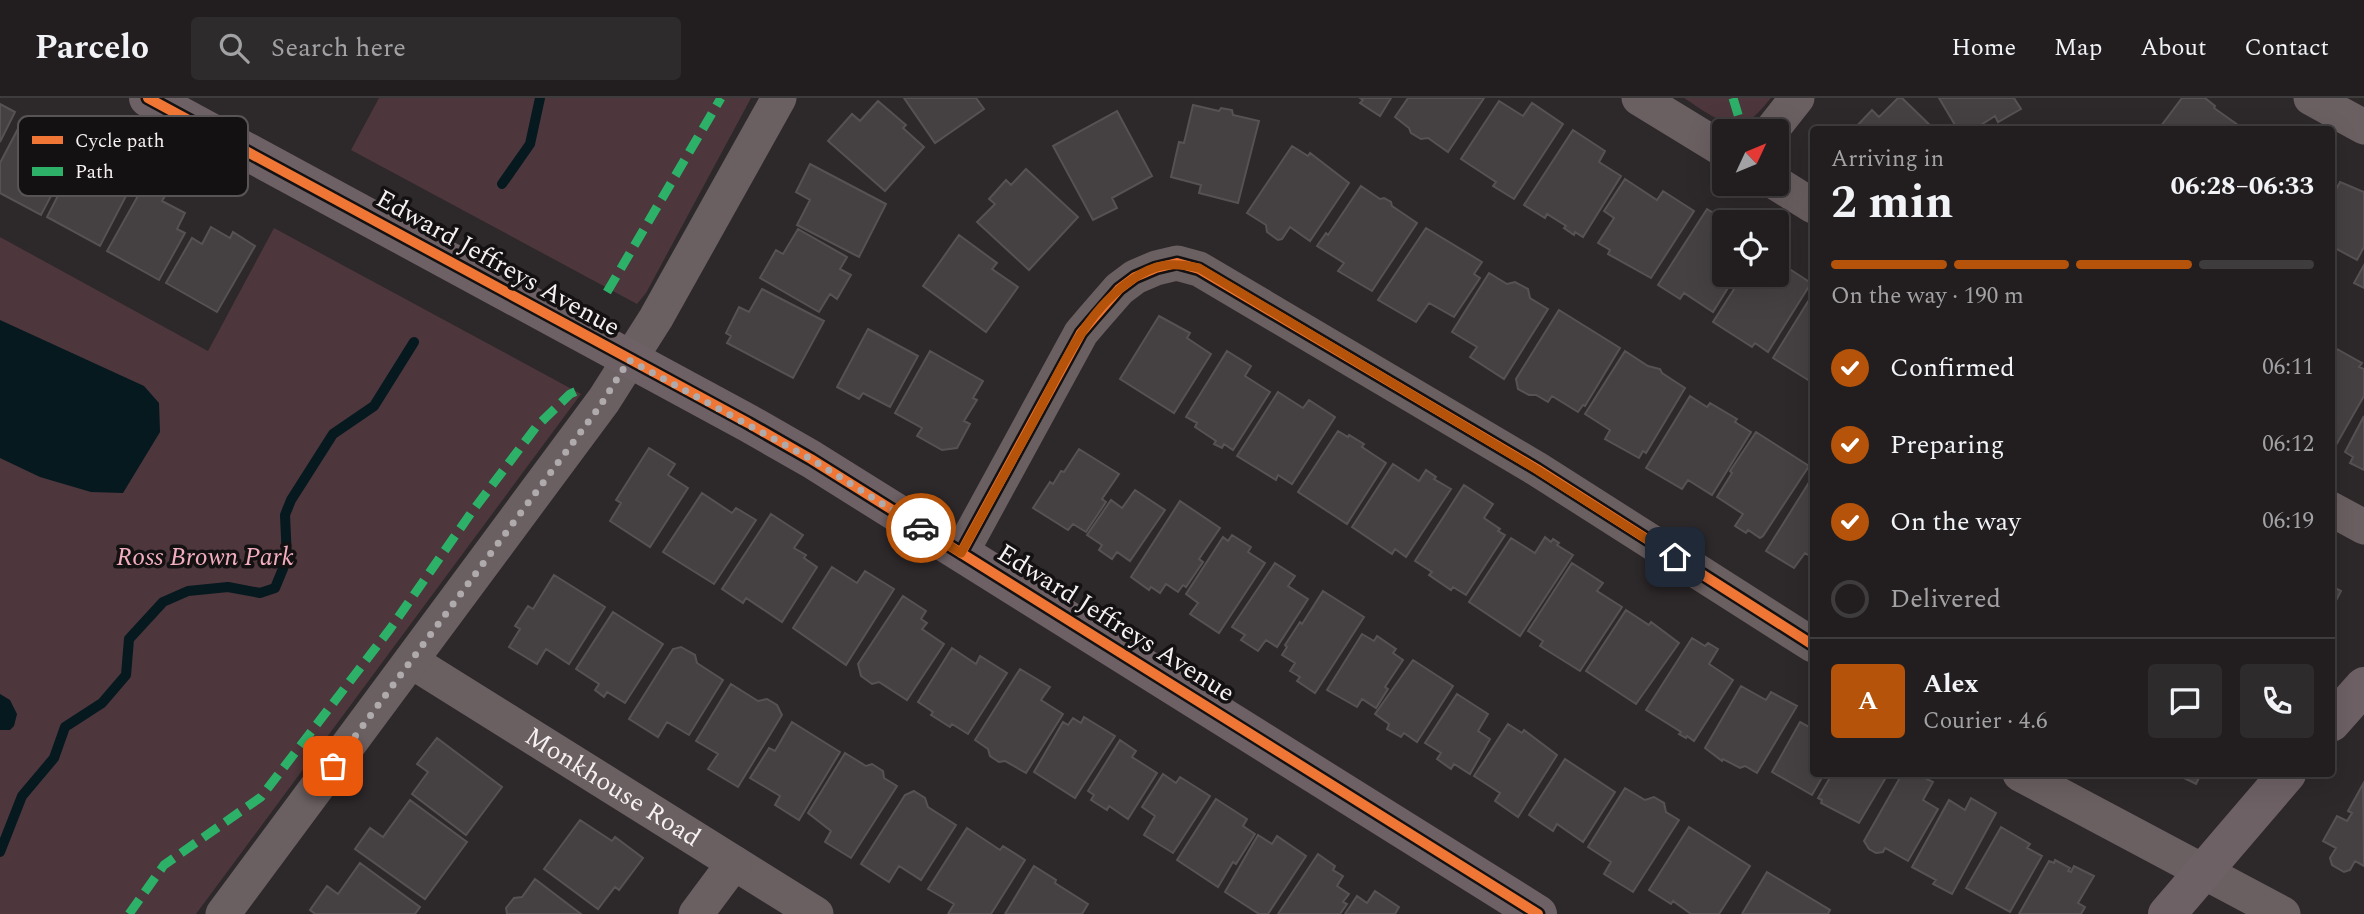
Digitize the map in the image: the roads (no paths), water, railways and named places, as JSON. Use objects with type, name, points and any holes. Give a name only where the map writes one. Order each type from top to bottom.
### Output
[{"type":"street","name":"Edward Jeffreys Avenue","points":[[148,98],[181,116]]},
{"type":"street","points":[[223,914],[600,406],[656,318],[779,98]]},
{"type":"street","points":[[1639,98],[1712,143]]},
{"type":"street","points":[[1781,119],[1797,98]]},
{"type":"street","points":[[2311,98],[2364,127]]},
{"type":"street","name":"Edward Jeffreys Avenue","points":[[248,152],[811,459],[1538,914]]},
{"type":"street","points":[[1789,191],[1810,204]]},
{"type":"street","points":[[961,553],[1081,333],[1119,289],[1135,277],[1177,263],[1199,268],[1525,462],[1810,643]]},
{"type":"street","points":[[2335,511],[2364,527]]},
{"type":"street","name":"Monkhouse Road","points":[[411,661],[816,914]]},
{"type":"street","points":[[2335,719],[2364,686]]},
{"type":"street","points":[[2026,777],[2283,914]]},
{"type":"street","points":[[2167,914],[2284,777]]},
{"type":"street","points":[[696,914],[734,863]]},
{"type":"water","points":[[0,320],[144,386],[159,403],[160,432],[123,493],[91,492],[40,477],[0,458]]},
{"type":"water","points":[[0,694],[10,700],[17,714],[10,730],[0,730]]},
{"type":"waterway","points":[[502,184],[530,144],[540,98]]},
{"type":"waterway","points":[[0,852],[22,796],[54,758],[65,727],[102,703],[126,675],[129,639],[163,602],[188,591],[228,587],[260,593],[275,588],[287,559],[285,515],[291,500],[333,434],[374,406],[414,342]]},
{"type":"park label","name":"Ross Brown Park","points":[[205,557]]}]
